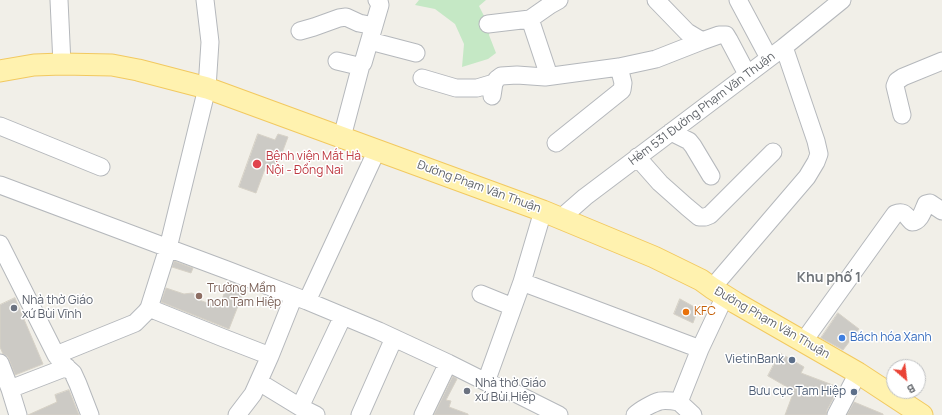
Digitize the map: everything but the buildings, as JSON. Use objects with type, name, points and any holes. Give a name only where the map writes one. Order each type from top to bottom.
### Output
[{"type":"main road","name":"Đường Phạm Văn Thuận","points":[[0,71],[34,65],[62,64],[112,66],[138,70],[207,88],[552,215],[654,257],[701,280],[803,342],[858,373],[922,415]]},
{"type":"street","points":[[59,0],[62,64]]},
{"type":"street","points":[[10,389],[135,322],[149,308],[168,248],[207,88],[210,42],[205,0]]},
{"type":"street","points":[[342,137],[361,65],[363,63],[380,5],[379,1],[377,0]]},
{"type":"street","points":[[488,24],[530,19],[559,0]]},
{"type":"street","points":[[656,0],[687,32],[702,41]]},
{"type":"street","points":[[738,0],[768,58]]},
{"type":"street","name":"Hẻm 531 Đường Phạm Văn Thuận","points":[[552,215],[586,197],[784,47],[835,2]]},
{"type":"street","points":[[300,31],[346,17],[359,23],[372,33],[416,54]]},
{"type":"street","points":[[530,19],[549,76]]},
{"type":"street","points":[[422,78],[456,88],[493,90],[496,79],[501,76],[549,76],[618,67],[656,59],[719,35],[726,35],[747,74]]},
{"type":"street","points":[[679,402],[700,349],[719,292],[807,177],[819,154],[784,47]]},
{"type":"street","points":[[336,61],[358,66],[361,65]]},
{"type":"street","points":[[902,115],[895,86],[897,80],[942,61]]},
{"type":"street","points":[[556,143],[622,90],[623,83],[618,67]]},
{"type":"street","points":[[0,126],[101,167]]},
{"type":"street","points":[[671,132],[689,141],[711,176]]},
{"type":"street","points":[[237,415],[253,394],[270,356],[377,150]]},
{"type":"street","points":[[637,157],[660,183],[699,217],[704,217],[710,215],[772,152]]},
{"type":"street","points":[[0,185],[301,298],[394,338],[559,415]]},
{"type":"street","points":[[803,342],[895,214],[900,212],[903,213],[912,222],[915,222],[918,220],[926,204],[933,204],[942,210]]},
{"type":"street","points":[[486,382],[522,282],[552,215]]},
{"type":"street","points":[[2,251],[62,361],[73,373],[90,415]]},
{"type":"street","points":[[522,282],[700,349]]},
{"type":"street","points":[[481,294],[513,307]]},
{"type":"street","points":[[149,308],[270,356]]},
{"type":"street","points":[[300,407],[343,316]]},
{"type":"street","points":[[360,415],[394,338]]},
{"type":"street","points":[[0,363],[18,415]]},
{"type":"street","points":[[423,415],[448,363]]},
{"type":"street","points":[[836,415],[858,373]]},
{"type":"street","points":[[259,382],[316,415]]},
{"type":"street","points":[[635,415],[637,412],[660,401],[679,402],[693,415]]},
{"type":"green space","points":[[419,0],[486,0],[479,6],[490,28],[489,35],[496,53],[488,59],[462,67],[464,44],[455,24],[435,9],[415,5]]},
{"type":"place","name":"Bệnh viện Mắt Hà Nội - Đồng Nai","points":[[257,164]]},
{"type":"place","name":"Trường Mầm non Tam Hiệp","points":[[199,296]]},
{"type":"place","name":"Nhà thờ Giáo xứ Bùi Vĩnh","points":[[14,308]]},
{"type":"place","name":"KFC","points":[[686,312]]},
{"type":"place","name":"Bách hóa Xanh","points":[[842,338]]},
{"type":"place","name":"VietinBank","points":[[792,360]]},
{"type":"place","name":"Nhà thờ Giáo xứ Bùi Hiệp","points":[[467,391]]},
{"type":"place","name":"Bưu cục Tam Hiệp","points":[[854,392]]},
{"type":"district","name":"Khu phố 1","points":[[829,278]]}]
